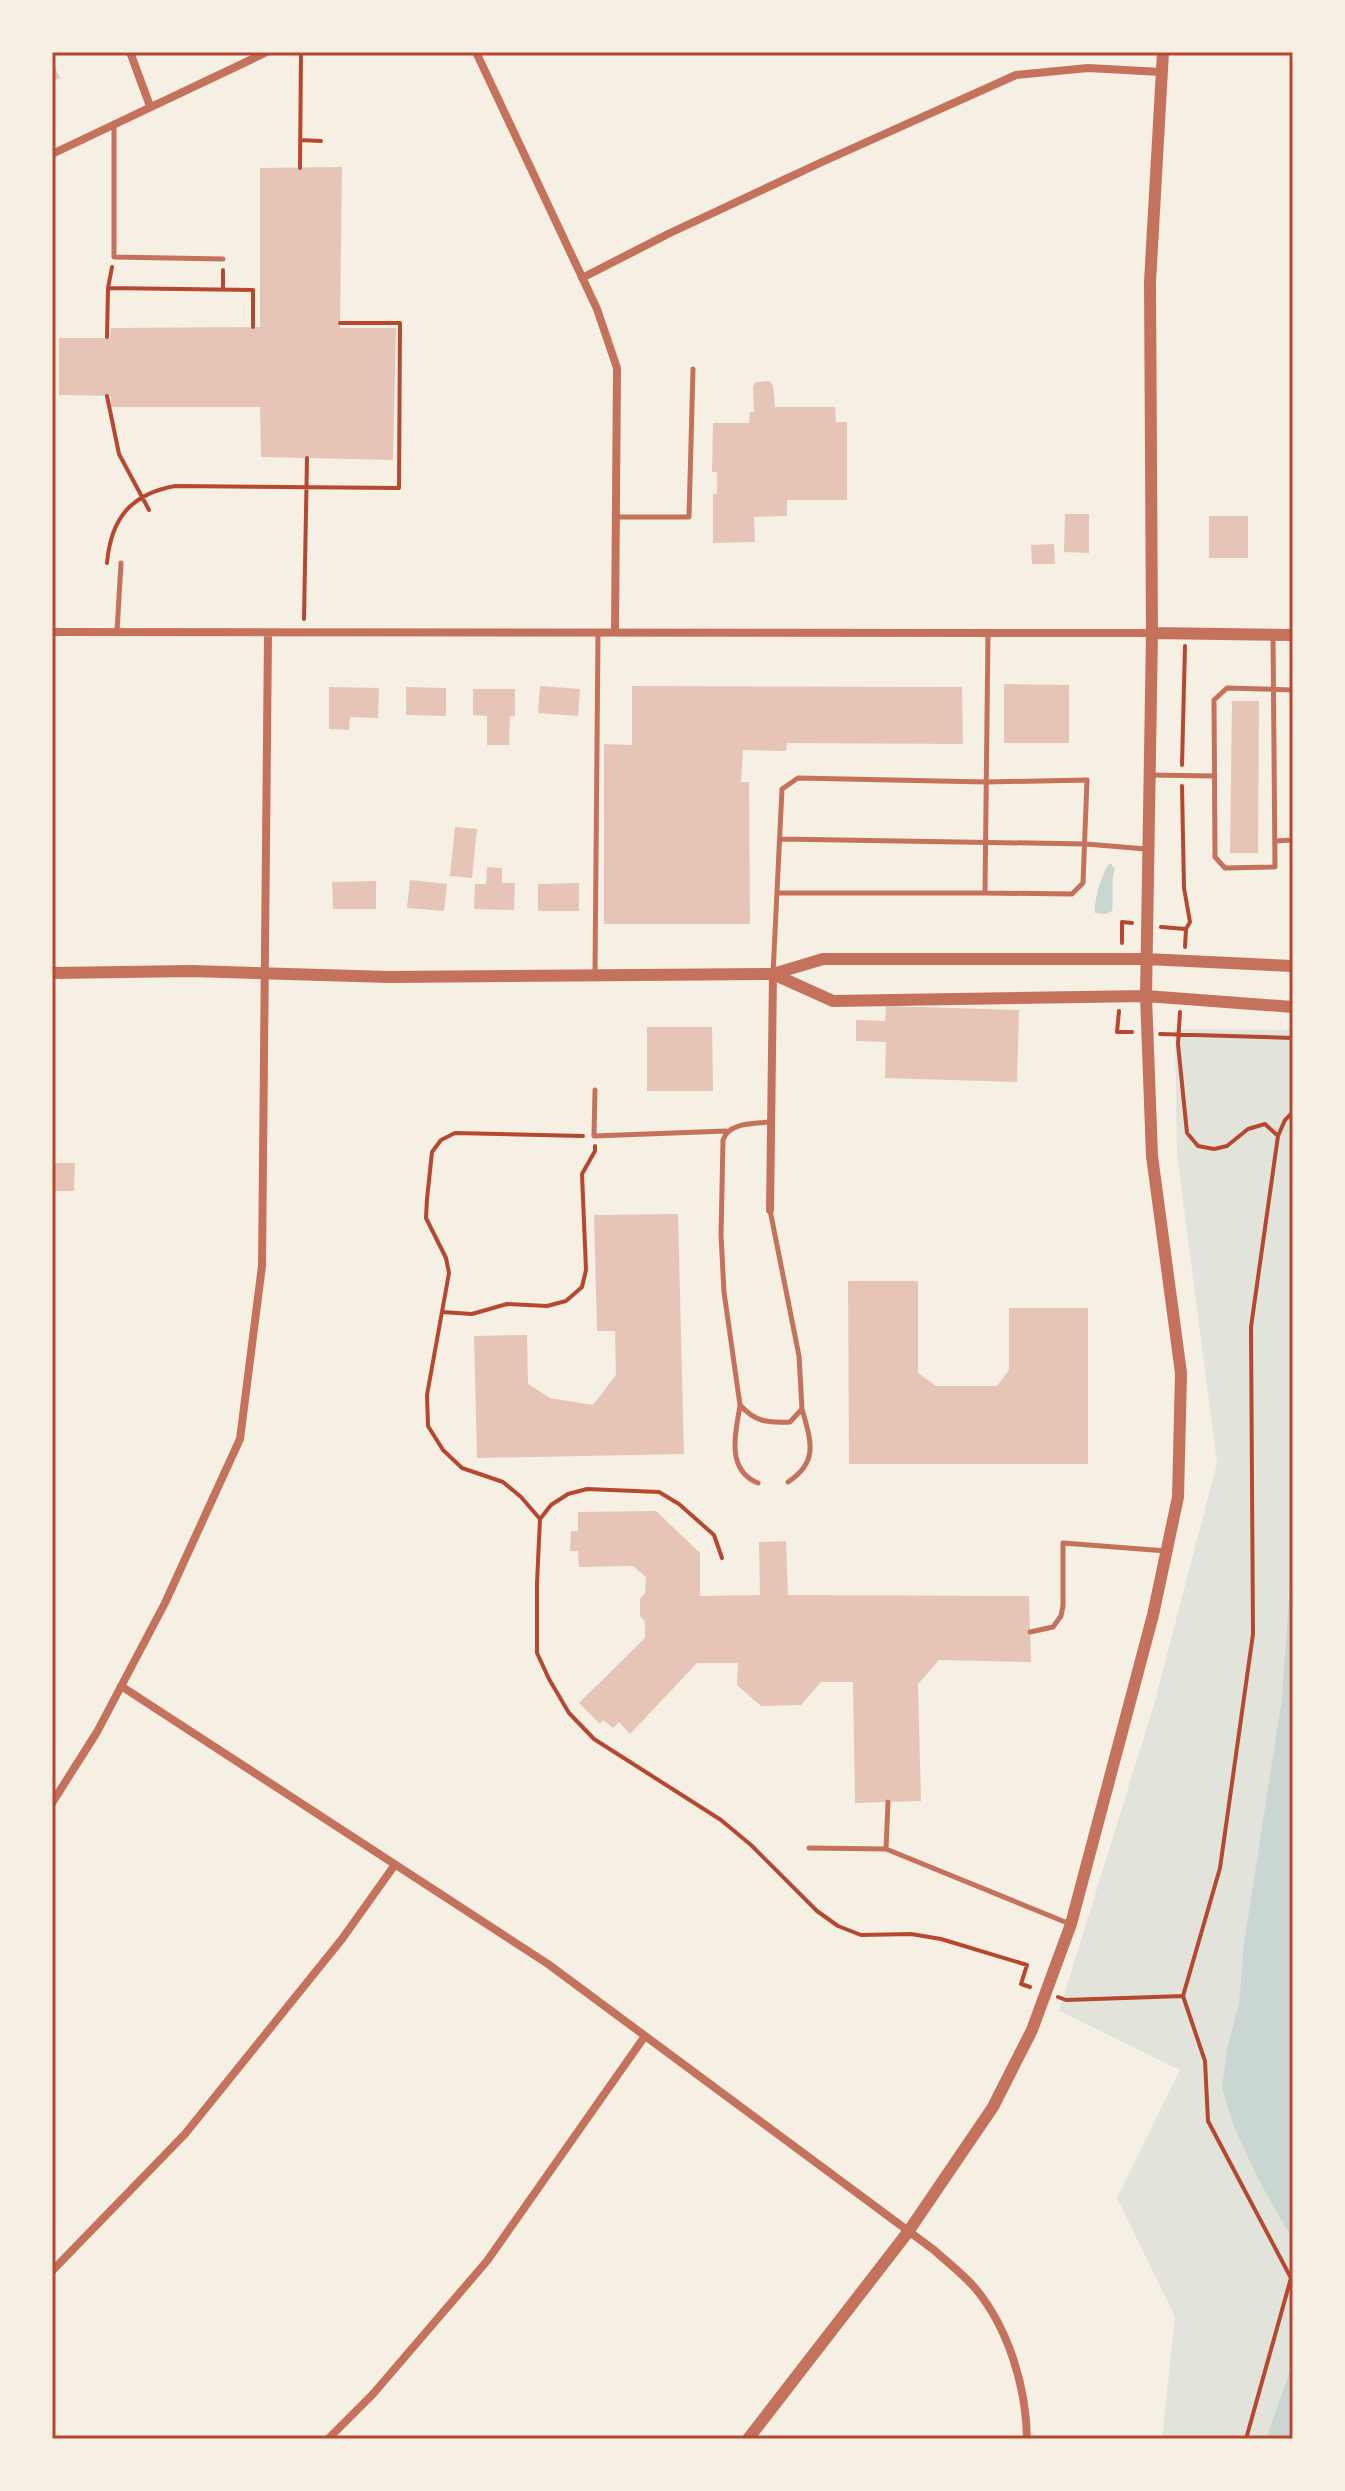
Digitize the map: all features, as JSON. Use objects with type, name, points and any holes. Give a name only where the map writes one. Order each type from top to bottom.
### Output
[{"type":"street","points":[[130,52],[150,106]]},
{"type":"street","points":[[52,154],[267,52]]},
{"type":"street","points":[[476,52],[597,309],[617,368],[615,632]]},
{"type":"street","points":[[748,2439],[908,2232],[993,2107],[1032,2030],[1071,1924],[1153,1615],[1178,1497],[1181,1373],[1152,1156],[1146,996],[1152,633],[1150,282],[1163,52]]},
{"type":"street","points":[[582,278],[739,201],[1016,75],[1088,68],[1161,72]]},
{"type":"street","points":[[52,632],[1293,635]]},
{"type":"street","points":[[52,1803],[97,1732],[165,1603],[240,1439],[262,1266],[268,634]]},
{"type":"street","points":[[52,973],[265,973],[389,977],[773,974],[823,959],[1146,959],[1293,966]]},
{"type":"street","points":[[773,974],[833,1001],[1146,996],[1293,1007]]},
{"type":"street","points":[[770,1210],[773,974]]},
{"type":"street","points":[[121,1686],[548,1964],[944,2259],[974,2287],[1011,2353],[1026,2408],[1027,2439]]},
{"type":"street","points":[[52,2271],[185,2134],[342,1939],[394,1866]]},
{"type":"street","points":[[328,2439],[373,2394],[487,2261],[645,2036]]},
{"type":"lane","points":[[114,123],[114,257],[223,259]]},
{"type":"lane","points":[[616,517],[689,517],[693,369]]},
{"type":"lane","points":[[117,632],[121,563]]},
{"type":"lane","points":[[595,975],[598,632]]},
{"type":"lane","points":[[985,893],[988,633]]},
{"type":"lane","points":[[1273,634],[1274,689],[1275,867],[1225,868],[1215,857],[1214,700],[1227,688],[1274,689],[1293,690]]},
{"type":"lane","points":[[1149,775],[1215,776]]},
{"type":"lane","points":[[773,974],[782,789],[798,778],[986,782],[1087,780],[1083,883],[1072,894],[778,893]]},
{"type":"lane","points":[[780,839],[1086,844],[1148,849]]},
{"type":"lane","points":[[1275,841],[1293,840]]},
{"type":"lane","points":[[595,1090],[594,1136],[726,1131],[769,1122]]},
{"type":"lane","points":[[726,1131],[723,1140],[721,1235],[724,1292],[740,1405],[734,1440],[735,1456],[740,1469],[758,1483]]},
{"type":"lane","points":[[770,1210],[799,1356],[802,1409],[810,1445],[809,1463],[802,1473],[788,1482]]},
{"type":"lane","points":[[740,1405],[751,1417],[765,1423],[790,1422],[802,1409]]},
{"type":"lane","points":[[1030,1632],[1053,1627],[1061,1616],[1063,1543],[1167,1551]]},
{"type":"lane","points":[[886,1849],[888,1802]]},
{"type":"lane","points":[[809,1848],[886,1849],[1071,1924]]},
{"type":"path","points":[[300,168],[301,52]]},
{"type":"path","points":[[300,140],[321,141]]},
{"type":"path","points":[[107,337],[108,288],[114,257]]},
{"type":"path","points":[[223,259],[223,289]]},
{"type":"path","points":[[108,288],[253,290],[253,327]]},
{"type":"path","points":[[120,580],[107,580],[110,541],[121,516],[142,496],[175,486],[399,488],[400,323],[340,323]]},
{"type":"path","points":[[107,396],[119,454],[149,510]]},
{"type":"path","points":[[304,634],[307,458]]},
{"type":"path","points":[[1184,961],[1186,929],[1190,922],[1184,888],[1182,775],[1185,634]]},
{"type":"path","points":[[1181,999],[1178,1044],[1187,1133],[1198,1146],[1214,1149],[1227,1146],[1248,1129],[1265,1124],[1278,1136]]},
{"type":"path","points":[[1246,2439],[1291,2278],[1208,2121],[1205,2061],[1183,1996],[1220,1868],[1253,1634],[1251,1327],[1278,1136],[1285,1120],[1293,1112]]},
{"type":"path","points":[[442,1312],[472,1314],[507,1304],[547,1306],[566,1301],[582,1287],[586,1270],[582,1174],[595,1151],[594,1136],[455,1133],[441,1140],[432,1152],[426,1218],[446,1258],[449,1273],[427,1395],[428,1426],[443,1450],[462,1468],[503,1482],[540,1519]]},
{"type":"path","points":[[722,1558],[714,1535],[679,1504],[659,1492],[587,1489],[568,1494],[551,1505],[540,1519],[537,1653],[569,1713],[594,1739],[721,1820],[751,1845],[817,1911],[838,1926],[861,1935],[911,1934],[941,1939],[1027,1965],[1021,1984],[1066,2000],[1183,1996]]},
{"type":"shaded area","points":[[1110,863],[1115,869],[1112,911],[1095,913],[1099,886]]},
{"type":"shaded area","points":[[1175,1029],[1293,1030],[1293,2439],[1162,2439],[1175,2317],[1117,2198],[1180,2070],[1059,2011],[1153,1708],[1217,1463],[1177,1154]]},
{"type":"shaded area","points":[[1293,1540],[1293,2240],[1257,2177],[1233,2124],[1222,2088],[1227,2049],[1239,2004],[1244,1944],[1282,1698]]},
{"type":"shaded area","points":[[1293,2362],[1293,2439],[1266,2439]]},
{"type":"building","points":[[52,62],[60,78],[52,82]]},
{"type":"building","points":[[342,167],[340,328],[396,328],[393,460],[261,457],[260,407],[111,407],[111,396],[59,395],[59,338],[110,338],[111,328],[260,327],[260,168]]},
{"type":"building","points":[[770,381],[775,407],[835,407],[836,422],[847,422],[847,500],[787,500],[787,516],[754,517],[755,542],[713,543],[713,494],[717,494],[717,472],[712,472],[713,423],[749,423],[750,412],[754,412],[753,386],[756,382]]},
{"type":"building","points":[[1065,514],[1089,514],[1089,553],[1064,552]]},
{"type":"building","points":[[1209,516],[1248,516],[1248,558],[1209,558]]},
{"type":"building","points":[[1054,544],[1055,564],[1032,564],[1031,545]]},
{"type":"building","points":[[1004,684],[1069,685],[1069,743],[1004,743]]},
{"type":"building","points":[[540,686],[580,689],[578,716],[538,713]]},
{"type":"building","points":[[632,686],[962,687],[963,744],[787,743],[786,751],[743,750],[741,782],[749,782],[750,924],[604,924],[604,744],[632,745]]},
{"type":"building","points":[[329,687],[379,688],[378,718],[350,717],[349,730],[329,729]]},
{"type":"building","points":[[406,687],[446,688],[446,716],[406,715]]},
{"type":"building","points":[[473,689],[515,689],[515,716],[510,716],[509,745],[487,745],[487,716],[473,715]]},
{"type":"building","points":[[1232,701],[1259,701],[1258,853],[1230,853]]},
{"type":"building","points":[[455,827],[477,829],[472,878],[450,876]]},
{"type":"building","points":[[487,867],[502,868],[502,883],[515,883],[514,910],[474,909],[475,884],[486,884]]},
{"type":"building","points":[[410,880],[447,884],[444,911],[407,908]]},
{"type":"building","points":[[376,881],[376,909],[333,909],[332,882]]},
{"type":"building","points":[[579,883],[579,911],[538,911],[538,884]]},
{"type":"building","points":[[886,1006],[1019,1010],[1017,1082],[885,1078],[886,1042],[856,1041],[856,1020],[885,1021]]},
{"type":"building","points":[[647,1027],[712,1027],[713,1091],[647,1091]]},
{"type":"building","points":[[53,1163],[75,1163],[74,1191],[52,1191]]},
{"type":"building","points":[[678,1214],[684,1454],[477,1458],[474,1336],[527,1335],[528,1384],[550,1398],[593,1405],[616,1375],[615,1331],[597,1331],[594,1215]]},
{"type":"building","points":[[848,1281],[918,1281],[918,1373],[936,1386],[997,1386],[1009,1370],[1009,1308],[1088,1308],[1088,1464],[849,1464]]},
{"type":"building","points":[[656,1511],[700,1553],[700,1596],[760,1595],[759,1542],[786,1541],[788,1595],[1029,1596],[1031,1662],[939,1660],[918,1684],[921,1801],[855,1803],[853,1682],[821,1682],[801,1705],[761,1706],[737,1685],[738,1663],[697,1663],[630,1734],[619,1722],[613,1728],[603,1720],[600,1724],[579,1703],[645,1638],[640,1599],[645,1593],[646,1577],[633,1566],[579,1567],[578,1551],[570,1551],[571,1531],[578,1531],[578,1512]]}]
